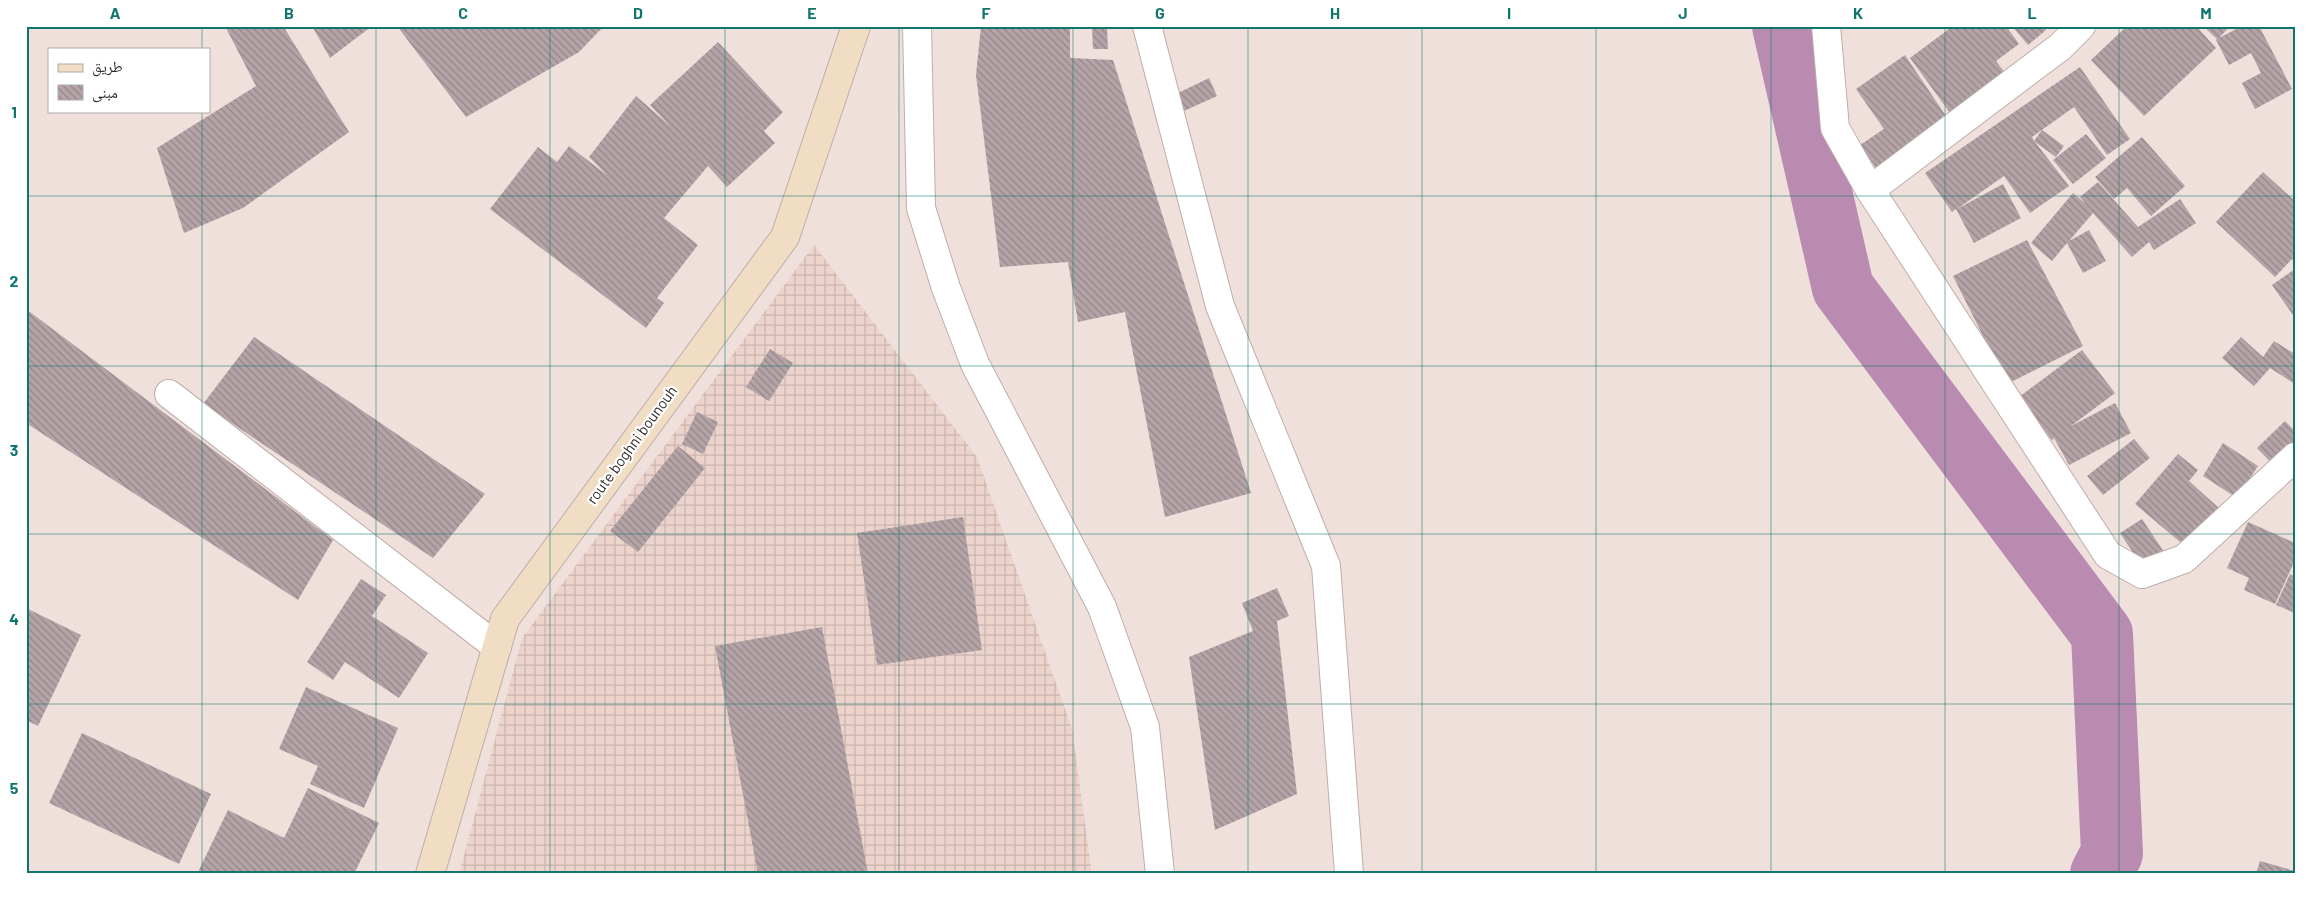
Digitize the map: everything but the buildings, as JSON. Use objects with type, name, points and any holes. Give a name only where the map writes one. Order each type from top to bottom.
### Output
[{"type":"main road","name":"route boghni bounouh","points":[[430,874],[505,619],[785,237],[856,26]]},
{"type":"street","points":[[917,26],[921,208],[946,288],[975,364],[1102,607],[1142,718],[1145,727],[1160,874]]},
{"type":"street","points":[[1146,26],[1220,306],[1326,566],[1349,874]]},
{"type":"street","points":[[1826,26],[1835,128],[1870,190],[2108,555],[2142,574],[2184,559],[2295,457]]},
{"type":"street","points":[[1870,190],[2060,47],[2080,26]]},
{"type":"street","points":[[169,394],[497,647]]},
{"type":"shaded area","points":[[814,245],[977,457],[1072,729],[1092,874],[459,874],[522,638]]},
{"type":"waterway","points":[[1783,26],[1843,288],[2102,634],[2112,853],[2101,874]]}]
